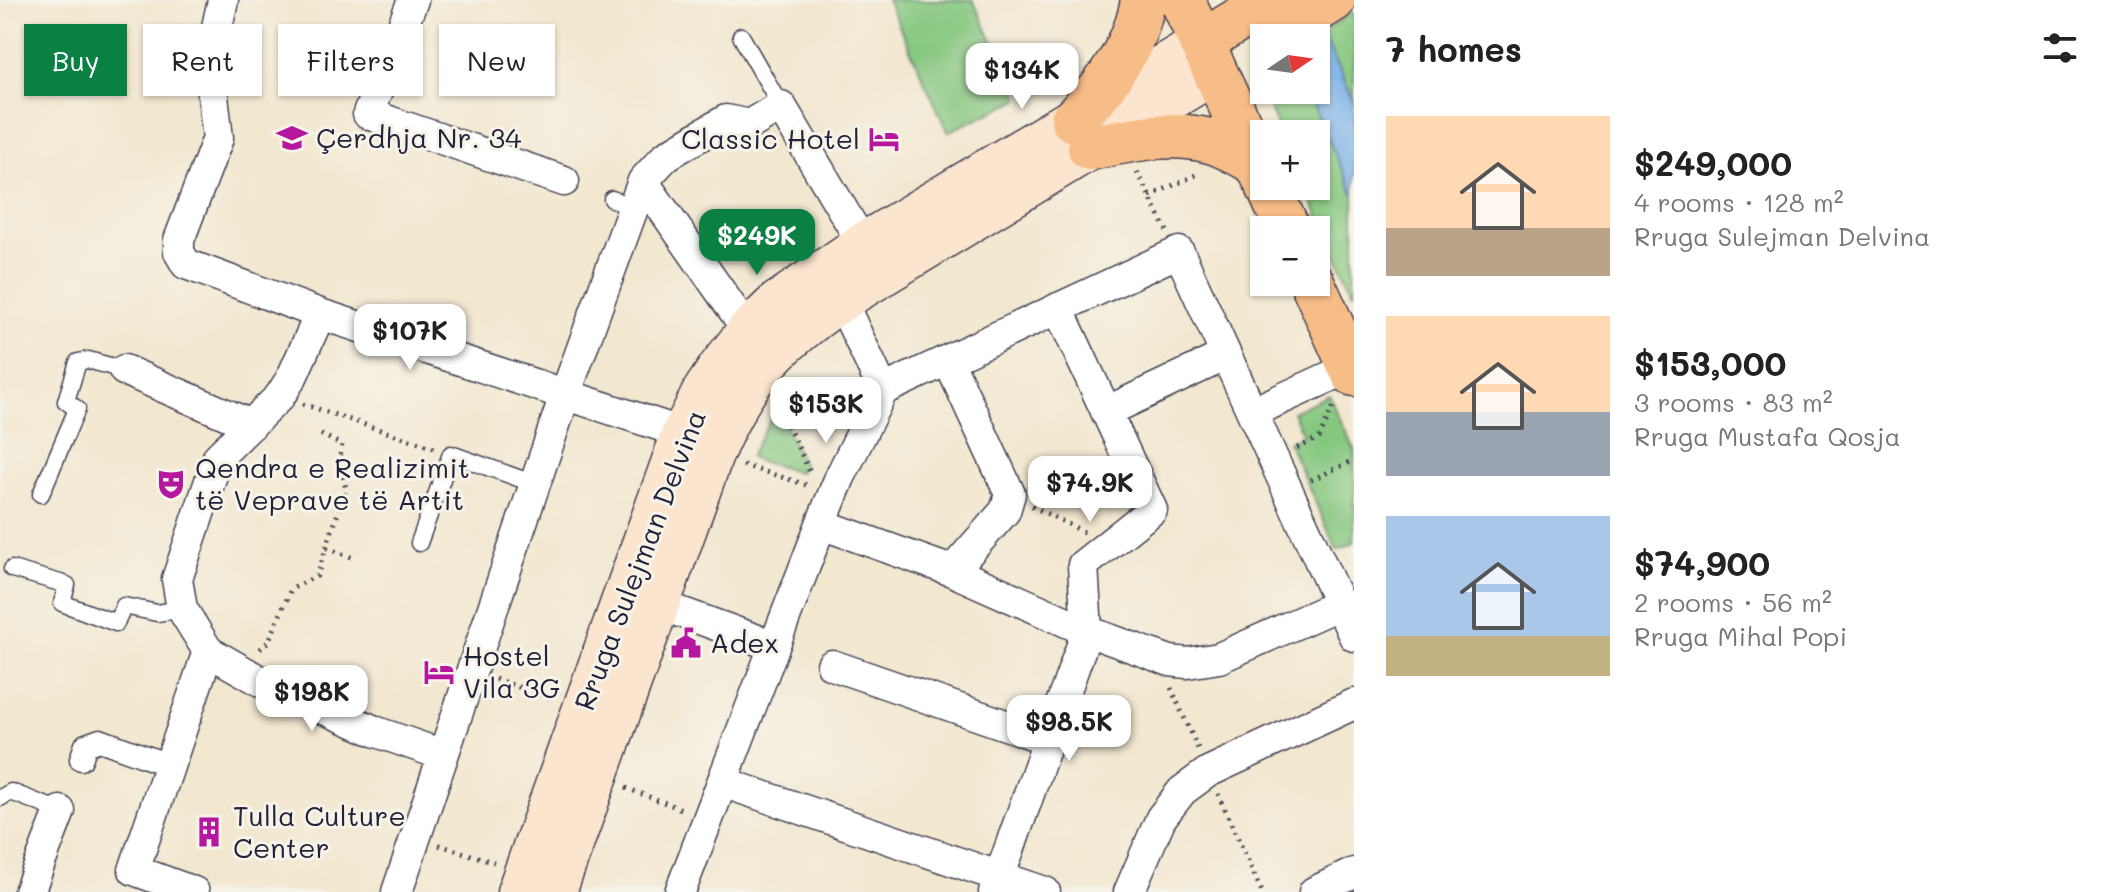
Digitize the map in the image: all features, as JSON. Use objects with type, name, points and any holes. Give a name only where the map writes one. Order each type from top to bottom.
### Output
[{"type":"main road","points":[[1143,0],[1134,31],[1081,134],[1188,137],[1212,141],[1250,167]]},
{"type":"main road","points":[[1182,0],[1244,38]]},
{"type":"main road","points":[[1244,38],[1333,0]]},
{"type":"main road","points":[[1244,38],[1255,120]]},
{"type":"main road","name":"Rruga Sulejman Delvina","points":[[533,885],[584,710],[683,433],[704,391],[748,331],[777,303],[863,244],[1081,134],[1244,38]]},
{"type":"main road","name":"Rruga Sulejman Delvina","points":[[533,885],[658,604],[712,455],[743,391],[768,359],[799,329],[1081,134]]},
{"type":"main road","points":[[1317,296],[1347,381]]},
{"type":"street","points":[[223,0],[209,63],[218,138],[179,240],[179,252],[186,264],[320,314],[683,433]]},
{"type":"street","points":[[413,0],[368,114],[564,181]]},
{"type":"street","points":[[397,892],[629,196],[666,156],[726,120],[749,125],[781,106],[863,244]]},
{"type":"street","points":[[629,196],[748,331]]},
{"type":"street","points":[[680,892],[722,782],[784,649],[821,524],[840,477],[883,390],[1179,252],[1354,636]]},
{"type":"street","points":[[841,300],[883,390]]},
{"type":"street","points":[[998,884],[1087,631],[1083,565],[1152,510],[1058,308]]},
{"type":"street","points":[[320,314],[292,377],[280,396],[218,457],[177,579],[182,609],[208,651],[264,683],[363,726],[443,755]]},
{"type":"street","points":[[1106,412],[1226,355]]},
{"type":"street","points":[[948,360],[1010,494],[1005,511],[952,571]]},
{"type":"street","points":[[124,370],[251,425]]},
{"type":"street","points":[[1253,412],[1347,381]]},
{"type":"street","points":[[821,524],[952,571],[1087,631],[1170,661],[1187,663],[1219,658],[1340,604]]},
{"type":"street","points":[[658,604],[784,649]]},
{"type":"street","points":[[178,889],[134,870],[208,651]]},
{"type":"street","points":[[832,665],[1049,740]]},
{"type":"street","points":[[1129,892],[1161,818],[1182,791],[1208,772],[1354,704]]},
{"type":"street","points":[[81,759],[86,745],[100,740],[171,766]]},
{"type":"street","points":[[722,782],[998,884],[1045,892]]},
{"type":"street","points":[[29,892],[60,811]]},
{"type":"street","points":[[1314,892],[1354,873]]},
{"type":"lane","points":[[741,36],[781,106]]},
{"type":"lane","points":[[41,494],[77,409],[66,401],[78,362],[88,360],[124,370]]},
{"type":"lane","points":[[419,543],[451,454],[535,484]]},
{"type":"lane","points":[[12,569],[67,585],[62,603],[116,623],[124,606],[157,613],[182,609]]},
{"type":"lane","points":[[0,798],[11,792],[60,811]]},
{"type":"path","points":[[1133,164],[1179,252]]},
{"type":"path","points":[[1150,196],[1212,168]]},
{"type":"path","points":[[1274,459],[1319,438],[1347,381]]},
{"type":"path","points":[[280,396],[451,454]]},
{"type":"path","points":[[742,465],[818,489],[774,398]]},
{"type":"path","points":[[238,668],[269,641],[291,589],[317,576],[327,548],[346,489],[339,461],[342,445],[316,432]]},
{"type":"path","points":[[1289,491],[1354,460]]},
{"type":"path","points":[[1010,494],[1108,545]]},
{"type":"path","points":[[327,548],[356,559]]},
{"type":"path","points":[[472,670],[584,710]]},
{"type":"path","points":[[624,787],[708,819]]},
{"type":"path","points":[[415,837],[533,885]]},
{"type":"green space","points":[[887,0],[973,0],[1019,99],[948,132]]},
{"type":"green space","points":[[1354,12],[1354,102],[1330,50],[1330,28]]},
{"type":"green space","points":[[1268,104],[1312,104],[1320,120],[1275,120]]},
{"type":"green space","points":[[1330,142],[1354,195],[1354,293],[1330,241],[1330,216],[1319,216],[1311,200],[1330,200]]},
{"type":"green space","points":[[1329,395],[1354,449],[1354,542],[1337,550],[1288,442],[1303,435],[1292,412]]},
{"type":"green space","points":[[776,409],[803,464],[799,472],[751,459]]},
{"type":"water","points":[[1307,0],[1318,24],[1291,24]]},
{"type":"water","points":[[1330,50],[1354,102],[1354,195],[1330,142],[1330,120],[1320,120],[1312,104],[1330,104]]},
{"type":"place","name":"Çerdhja Nr. 34","points":[[292,138]]},
{"type":"place","name":"Classic Hotel","points":[[884,139]]},
{"type":"place","name":"Qendra e Realizimit të Veprave të Artit","points":[[171,484]]},
{"type":"place","name":"Adex","points":[[686,643]]},
{"type":"place","name":"Hostel Vila 3G","points":[[439,672]]},
{"type":"place","name":"Tulla Culture Center","points":[[209,832]]}]
